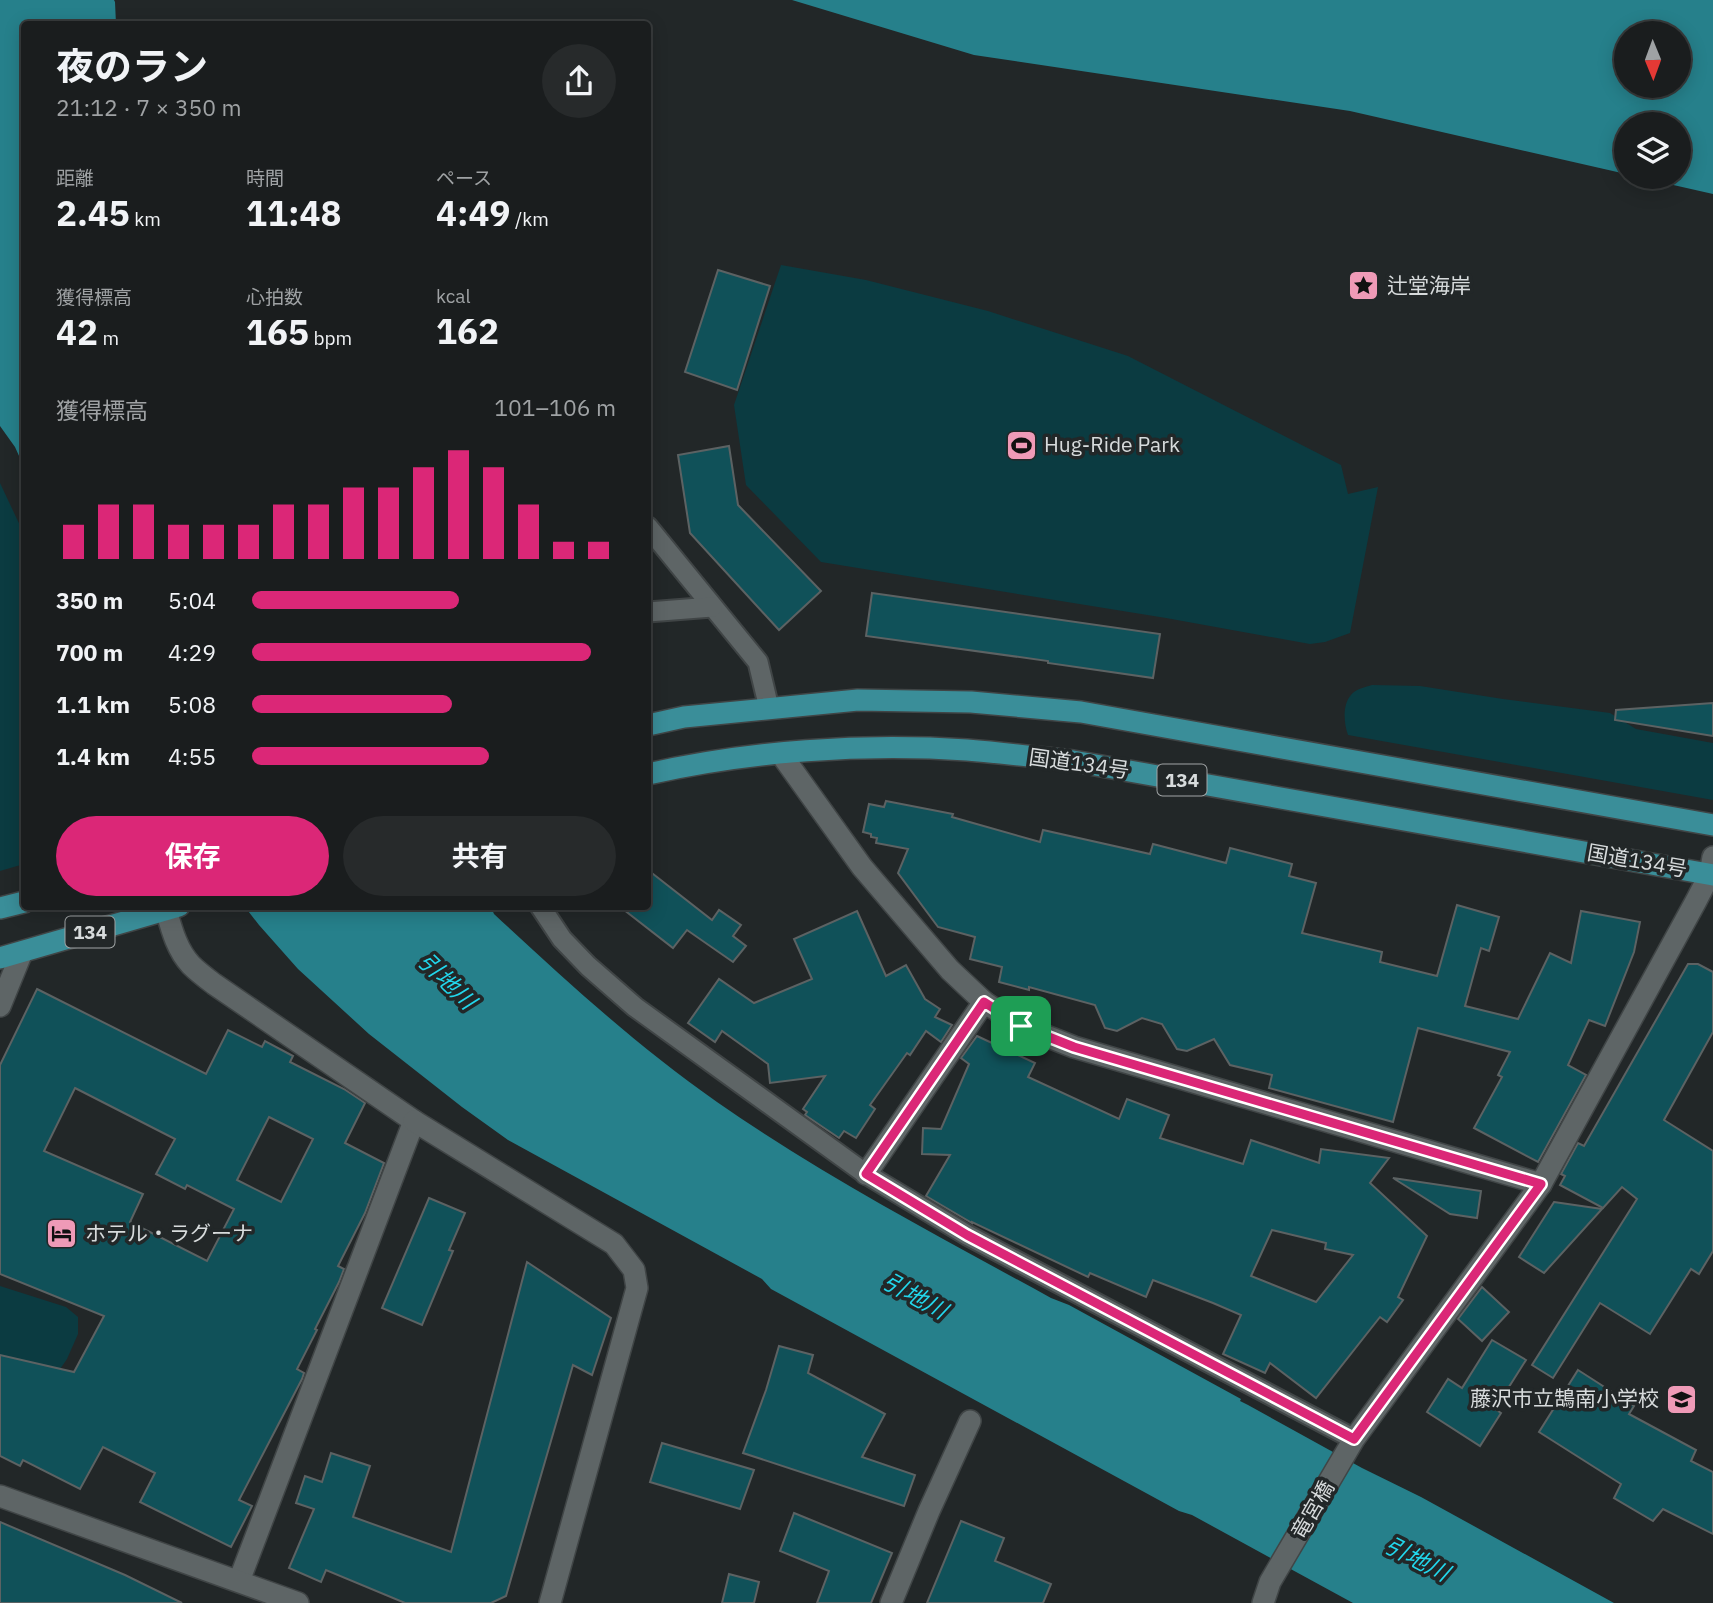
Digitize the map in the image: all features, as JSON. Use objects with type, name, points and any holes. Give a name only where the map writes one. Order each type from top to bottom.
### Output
[{"type":"highway","name":"134","points":[[651,724],[684,717],[858,700],[971,702],[1082,712],[1713,825]]},
{"type":"highway","name":"国道134号","points":[[651,773],[691,764],[864,747],[966,750],[1073,761],[1712,869]]},
{"type":"highway","points":[[0,908],[21,903]]},
{"type":"highway","name":"134","points":[[0,958],[163,910]]},
{"type":"street","points":[[781,754],[862,867],[950,970],[984,1002],[1021,1026],[1074,1047],[1541,1184]]},
{"type":"street","name":"竜宮橋","points":[[1263,1603],[1270,1582],[1351,1445],[1541,1184],[1712,869]]},
{"type":"street","points":[[170,910],[175,938],[181,951],[191,965],[214,984],[414,1121],[614,1244],[634,1270],[637,1288],[550,1603]]},
{"type":"street","points":[[0,1006],[22,952]]},
{"type":"street","points":[[866,1174],[984,1002]]},
{"type":"street","points":[[239,1581],[414,1121]]},
{"type":"street","points":[[891,1603],[970,1421]]},
{"type":"street","points":[[0,1496],[298,1603]]},
{"type":"lane","points":[[651,535],[758,662],[769,708]]},
{"type":"lane","points":[[651,612],[712,607]]},
{"type":"lane","points":[[543,910],[562,939],[635,1007],[866,1174],[967,1235],[1351,1445]]},
{"type":"shaded area","name":"Hug-Ride Park","points":[[781,265],[866,280],[988,311],[1128,356],[1341,465],[1348,494],[1378,487],[1350,633],[1310,644],[821,562],[746,485],[734,405]]},
{"type":"shaded area","points":[[0,483],[21,528],[21,865],[0,871]]},
{"type":"shaded area","points":[[1372,685],[1420,686],[1610,713],[1636,729],[1713,743],[1713,800],[1348,735],[1345,715],[1348,699],[1355,691]]},
{"type":"shaded area","points":[[0,1286],[66,1307],[78,1317],[78,1334],[58,1372],[0,1358]]},
{"type":"water","points":[[0,0],[114,0],[116,21],[21,21],[21,460],[0,426]]},
{"type":"water","points":[[792,0],[1713,0],[1713,194],[1691,189],[1691,112],[1614,112],[1614,171],[1350,111],[974,55]]},
{"type":"water","name":"引地川","points":[[247,910],[492,910],[602,1012],[658,1058],[717,1102],[798,1155],[966,1252],[1069,1305],[1362,1468],[1421,1497],[1614,1603],[1353,1603],[771,1289],[762,1279],[508,1140],[369,1034],[298,969]]},
{"type":"building","points":[[718,270],[770,286],[737,390],[685,372]]},
{"type":"building","points":[[729,446],[738,505],[821,591],[779,630],[690,533],[678,455]]},
{"type":"building","points":[[872,593],[1160,634],[1153,678],[866,636]]},
{"type":"building","points":[[1713,703],[1713,736],[1615,720],[1616,710]]},
{"type":"building","points":[[886,801],[953,814],[952,817],[1040,842],[1043,830],[1150,854],[1153,844],[1226,863],[1230,848],[1292,864],[1289,876],[1316,883],[1302,933],[1382,952],[1380,962],[1437,976],[1457,905],[1499,917],[1489,951],[1481,948],[1465,1006],[1518,1019],[1550,953],[1571,963],[1581,911],[1640,922],[1634,952],[1605,1026],[1589,1020],[1568,1065],[1586,1075],[1538,1162],[1474,1128],[1502,1077],[1498,1075],[1510,1052],[1418,1028],[1393,1122],[1269,1088],[1272,1075],[1230,1065],[1214,1039],[1187,1051],[1177,1049],[1162,1024],[1142,1018],[1117,1031],[1105,1028],[1095,1005],[1029,987],[1029,990],[999,982],[1002,967],[970,959],[975,937],[938,927],[898,873],[908,849],[876,843],[877,838],[863,832],[869,804],[884,807]]},
{"type":"building","points":[[651,872],[712,920],[719,910],[741,925],[733,936],[746,946],[733,962],[687,930],[673,948],[624,910],[651,910]]},
{"type":"building","points":[[857,911],[886,976],[906,965],[925,999],[940,1009],[935,1017],[952,1025],[941,1042],[926,1031],[870,1105],[875,1109],[856,1138],[844,1131],[839,1138],[805,1115],[807,1112],[803,1109],[825,1076],[770,1083],[768,1064],[722,1031],[715,1042],[688,1023],[719,979],[754,1003],[812,979],[794,939]]},
{"type":"building","points":[[1688,964],[1698,964],[1713,972],[1713,1032],[1664,1120],[1713,1151],[1713,1251],[1699,1274],[1691,1269],[1650,1334],[1600,1303],[1553,1378],[1532,1365],[1637,1199],[1622,1187],[1603,1208],[1560,1185],[1565,1176],[1561,1174],[1578,1143],[1584,1146]]},
{"type":"building","points":[[37,989],[206,1074],[228,1030],[262,1047],[265,1041],[293,1056],[290,1062],[344,1089],[365,1103],[345,1143],[384,1163],[365,1213],[338,1266],[344,1269],[339,1282],[297,1369],[304,1373],[302,1379],[239,1500],[252,1506],[231,1547],[140,1502],[155,1473],[103,1447],[80,1489],[23,1460],[20,1466],[0,1456],[0,1355],[74,1372],[104,1316],[0,1274],[0,1065]],"holes":[[[75,1088],[175,1139],[156,1174],[185,1189],[187,1185],[234,1209],[207,1261],[130,1222],[143,1194],[44,1151]],[[269,1117],[313,1139],[281,1202],[237,1180]]]},
{"type":"building","points":[[977,1036],[1035,1063],[1028,1077],[1119,1119],[1127,1099],[1169,1115],[1160,1138],[1243,1164],[1251,1140],[1319,1163],[1321,1149],[1389,1158],[1370,1183],[1427,1236],[1398,1297],[1403,1300],[1387,1322],[1380,1317],[1316,1398],[1270,1363],[1265,1373],[1223,1354],[1241,1315],[1153,1280],[1146,1297],[1090,1273],[1088,1277],[972,1223],[926,1196],[950,1155],[922,1154],[923,1128],[941,1129],[969,1064],[961,1058]],"holes":[[[1272,1230],[1326,1243],[1325,1249],[1353,1255],[1316,1302],[1251,1276]]]},
{"type":"building","points":[[1393,1178],[1481,1191],[1477,1218],[1450,1214]]},
{"type":"building","points":[[429,1198],[465,1213],[449,1250],[453,1251],[422,1325],[382,1308]]},
{"type":"building","points":[[1554,1202],[1602,1209],[1544,1273],[1519,1257]]},
{"type":"building","points":[[527,1262],[611,1318],[592,1375],[573,1365],[506,1596],[491,1603],[405,1603],[326,1570],[321,1582],[289,1568],[314,1509],[296,1503],[305,1476],[322,1482],[331,1453],[370,1466],[353,1517],[451,1552]]},
{"type":"building","points":[[1482,1287],[1509,1312],[1482,1341],[1458,1319]]},
{"type":"building","points":[[1492,1340],[1526,1360],[1495,1409],[1501,1413],[1480,1446],[1427,1412],[1448,1379],[1462,1388]]},
{"type":"building","points":[[779,1346],[813,1355],[808,1373],[885,1414],[862,1457],[915,1475],[904,1506],[743,1453]]},
{"type":"building","points":[[1578,1370],[1634,1406],[1629,1414],[1696,1450],[1691,1461],[1713,1472],[1713,1534],[1663,1509],[1653,1521],[1614,1498],[1621,1484],[1539,1432]]},
{"type":"building","points":[[662,1443],[754,1470],[740,1509],[650,1482]]},
{"type":"building","points":[[794,1513],[892,1553],[871,1603],[817,1603],[829,1571],[780,1551]]},
{"type":"building","points":[[961,1521],[1004,1538],[995,1561],[1051,1584],[1043,1603],[927,1603]]},
{"type":"building","points":[[0,1522],[125,1575],[182,1603],[0,1603]]},
{"type":"building","points":[[729,1574],[759,1582],[754,1603],[722,1603]]},
{"type":"place","name":"辻堂海岸","points":[[1364,286]]},
{"type":"place","name":"Hug-Ride Park","points":[[1021,445]]},
{"type":"place","name":"ホテル・ラグーナ","points":[[62,1234]]},
{"type":"place","name":"藤沢市立鵠南小学校","points":[[1682,1399]]},
{"type":"route","points":[[984,1002],[1021,1026],[1074,1047],[1541,1184],[1354,1439],[967,1235],[866,1174],[984,1002]]}]
